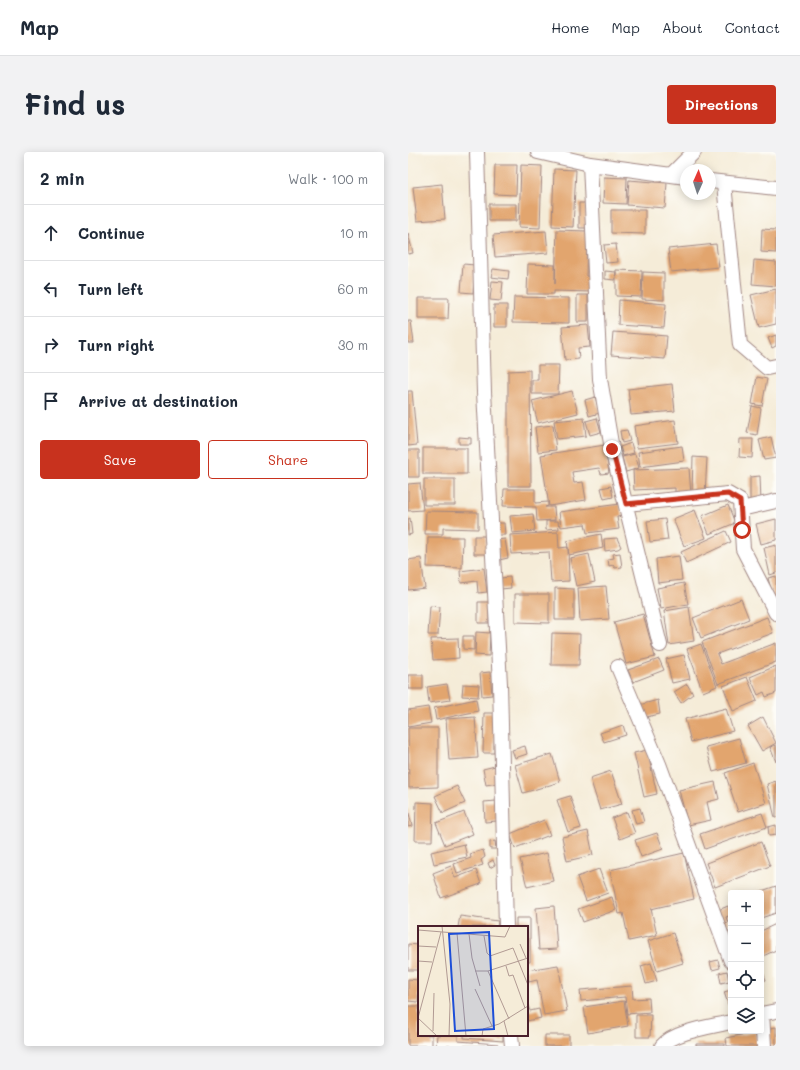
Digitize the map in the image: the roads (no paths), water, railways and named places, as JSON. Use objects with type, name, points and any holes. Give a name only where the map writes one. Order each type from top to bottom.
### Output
[{"type":"street","points":[[477,152],[484,392],[500,684],[506,926]]},
{"type":"street","points":[[538,152],[590,164],[680,176]]},
{"type":"street","points":[[672,174],[694,152]]},
{"type":"street","points":[[590,164],[600,378],[612,449],[660,645]]},
{"type":"street","points":[[716,182],[776,188]]},
{"type":"street","points":[[724,184],[740,345],[767,368],[776,366]]},
{"type":"street","points":[[626,504],[728,494],[740,501],[743,549],[776,613]]},
{"type":"street","points":[[741,509],[776,502]]},
{"type":"street","points":[[618,668],[659,764],[728,953]]},
{"type":"street","points":[[764,1013],[776,1011]]},
{"type":"street","points":[[662,1046],[667,1041],[686,1033],[728,1023]]},
{"type":"street","points":[[763,1034],[764,1046]]},
{"type":"street","points":[[511,1036],[512,1046]]}]
